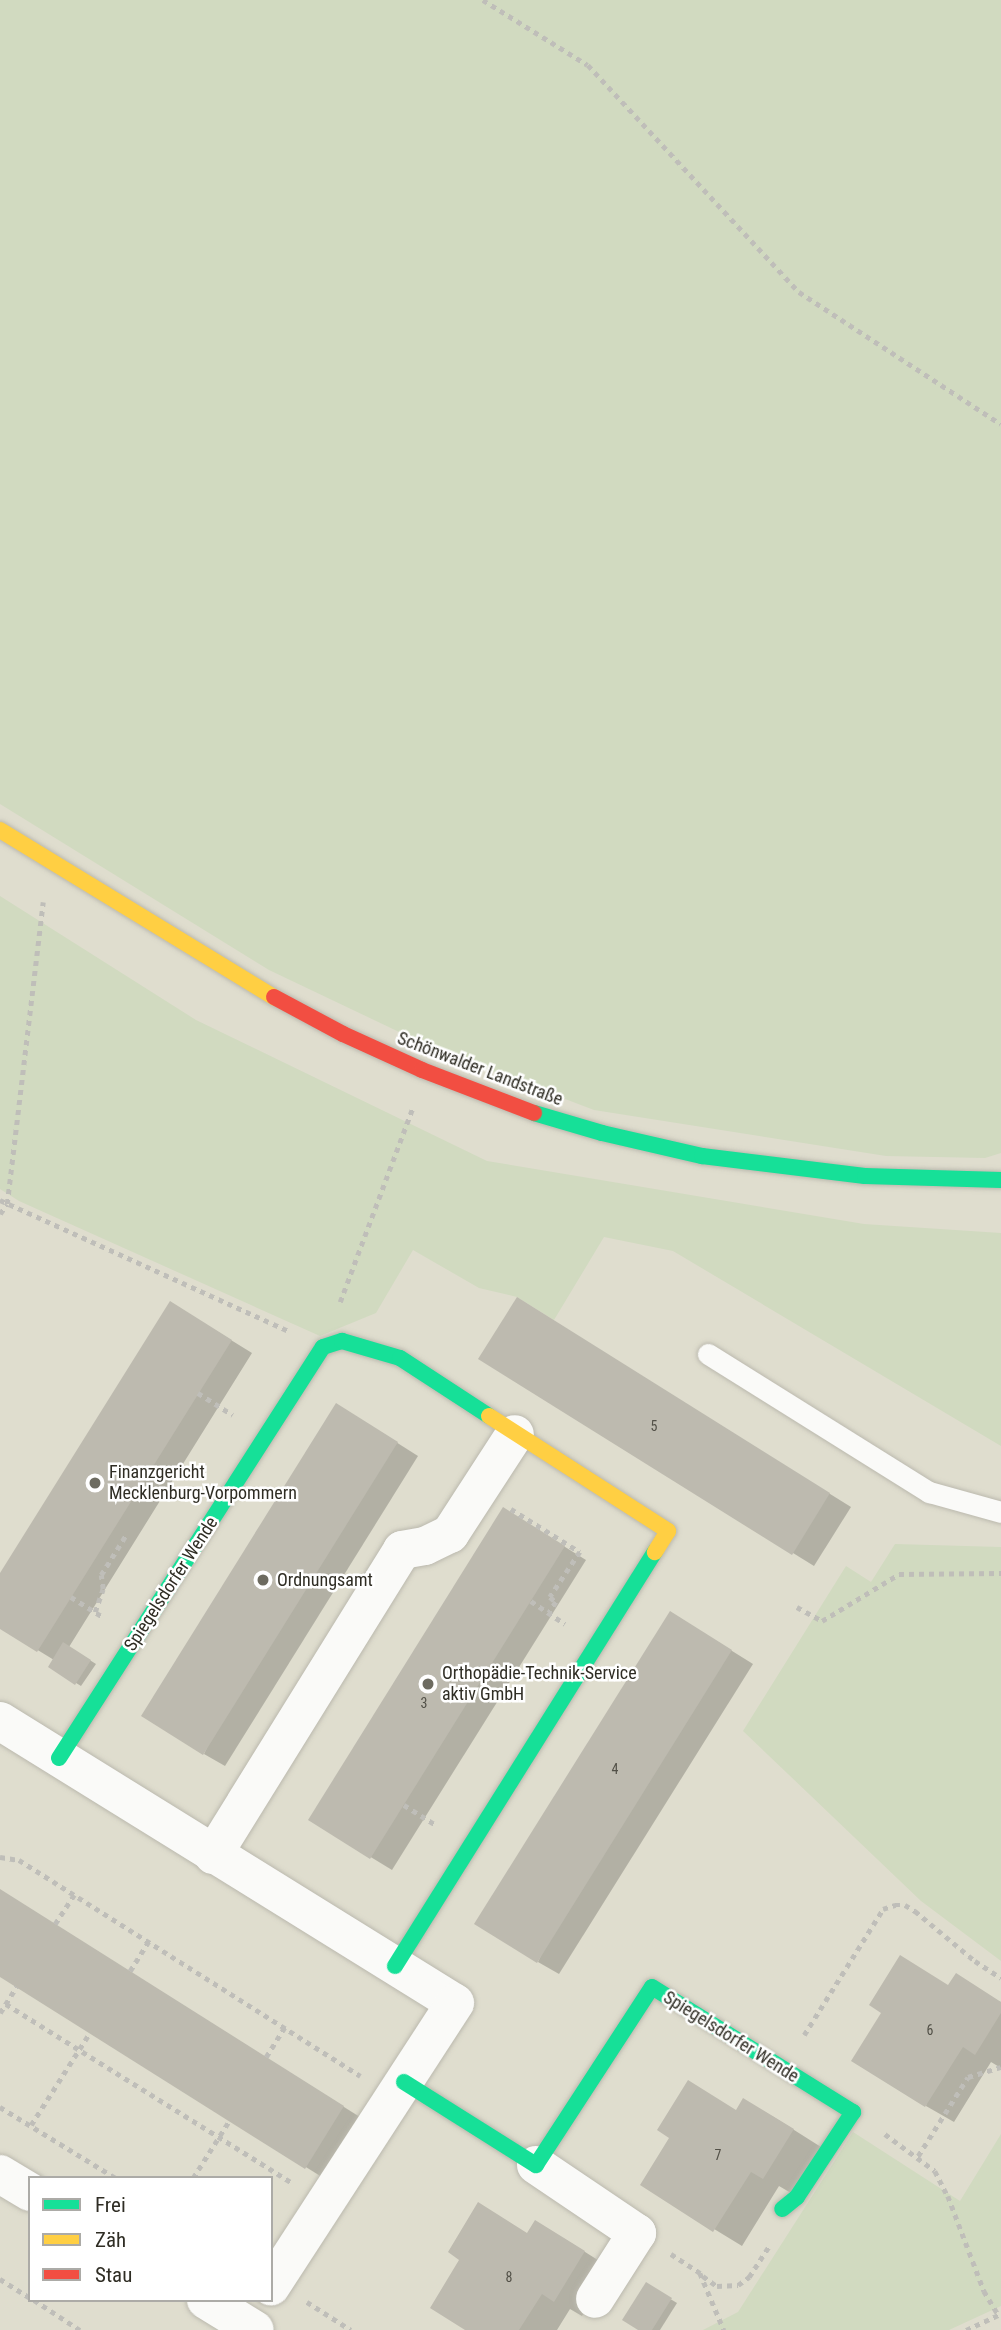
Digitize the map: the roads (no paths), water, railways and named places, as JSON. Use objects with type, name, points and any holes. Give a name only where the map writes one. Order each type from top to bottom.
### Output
[{"type":"street","name":"Schönwalder Landstraße","points":[[0,830],[244,981],[343,1034],[422,1070],[520,1109],[602,1133],[702,1156],[865,1176],[1001,1180]]},
{"type":"street","name":"Spiegelsdorfer Wende","points":[[59,1758],[323,1347],[342,1341],[400,1358],[515,1434]]},
{"type":"street","points":[[213,1855],[402,1550],[425,1546],[450,1534],[515,1434],[668,1531],[395,1966]]},
{"type":"street","points":[[0,1721],[455,2003],[273,2287]]},
{"type":"street","name":"Spiegelsdorfer Wende","points":[[536,2165],[652,1987],[853,2112],[797,2197],[782,2209]]},
{"type":"street","points":[[399,2090],[536,2165],[637,2233],[595,2299]]},
{"type":"street","points":[[228,2302],[262,2305]]},
{"type":"lane","points":[[708,1354],[929,1492],[1001,1512]]},
{"type":"place","name":"Finanzgericht Mecklenburg-Vorpommern","points":[[95,1483]]},
{"type":"place","name":"Ordnungsamt","points":[[263,1580]]},
{"type":"place","name":"Orthopädie-Technik-Service aktiv GmbH","points":[[428,1684]]}]
